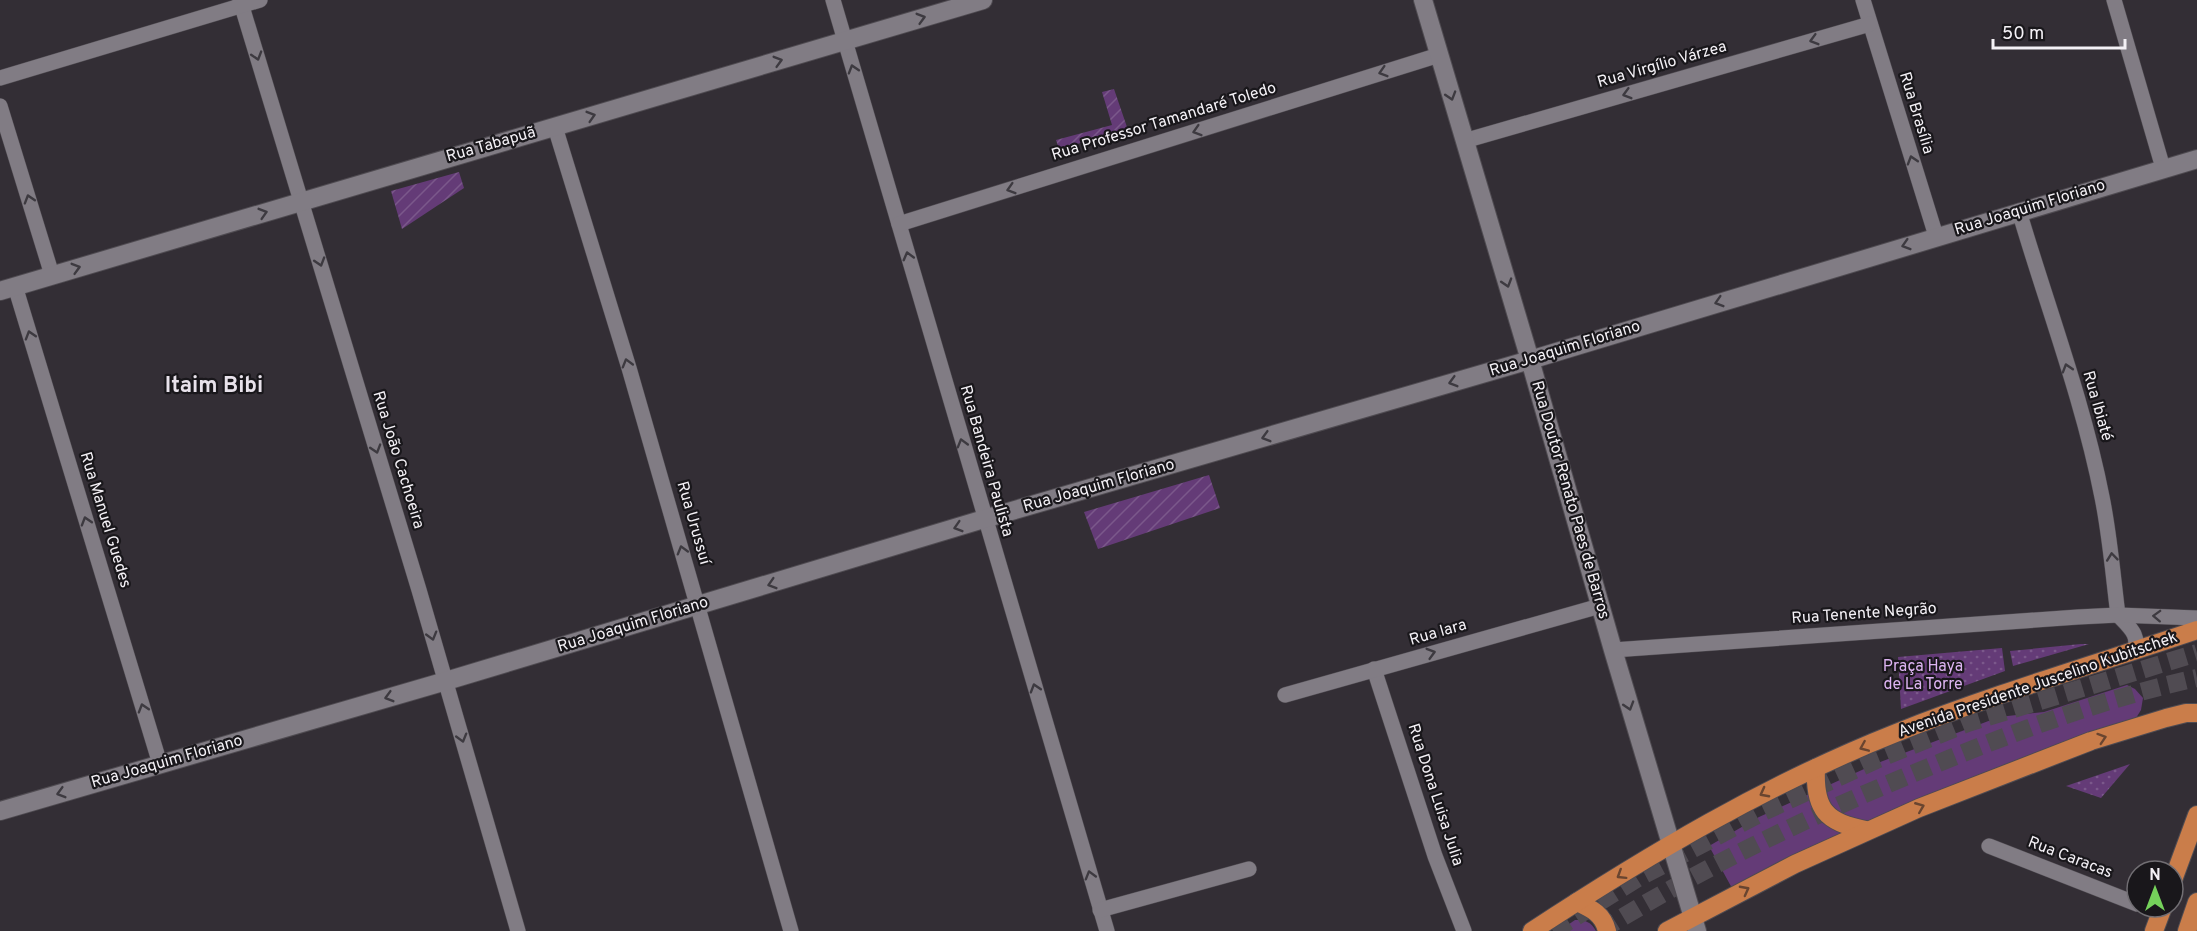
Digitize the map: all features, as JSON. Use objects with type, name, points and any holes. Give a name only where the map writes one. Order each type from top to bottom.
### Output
[{"type":"main road","name":"Avenida Presidente Juscelino Kubitschek","points":[[1532,931],[1671,843],[1816,768],[1894,734],[1950,713],[2197,630]]},
{"type":"main road","points":[[1667,931],[1695,924],[1795,864],[1866,830],[2091,741],[2166,718],[2197,713]]},
{"type":"main road","points":[[1816,768],[1816,790],[1824,812],[1832,820],[1846,826],[1866,830]]},
{"type":"main road","points":[[2181,859],[2197,815]]},
{"type":"main road","points":[[1577,902],[1599,914],[1607,931]]},
{"type":"main road","points":[[2187,931],[2197,902]]},
{"type":"street","points":[[0,78],[241,3],[260,0]]},
{"type":"street","name":"Rua Bandeira Paulista","points":[[832,0],[1107,931]]},
{"type":"street","name":"Rua Tabapuã","points":[[8,289],[983,0]]},
{"type":"street","name":"Rua Doutor Renato Paes de Barros","points":[[1423,0],[1530,360],[1612,650],[1695,924]]},
{"type":"street","name":"Rua Brasília","points":[[1863,0],[1936,236]]},
{"type":"street","points":[[2114,0],[2163,168]]},
{"type":"street","name":"Rua João Cachoeira","points":[[241,3],[446,681],[518,931]]},
{"type":"street","name":"Rua Virgílio Várzea","points":[[1464,141],[1870,24]]},
{"type":"street","name":"Rua Professor Tamandaré Toledo","points":[[900,224],[1439,55]]},
{"type":"street","points":[[0,106],[52,275]]},
{"type":"street","name":"Rua Urussuí","points":[[555,127],[618,330],[791,931]]},
{"type":"street","name":"Rua Joaquim Floriano","points":[[0,811],[446,681],[984,519],[1530,360],[2197,159]]},
{"type":"street","name":"Rua Ibiaté","points":[[2019,211],[2096,467],[2109,535],[2118,615]]},
{"type":"street","name":"Rua Manuel Guedes","points":[[8,289],[160,764]]},
{"type":"street","name":"Rua Iara","points":[[1285,694],[1600,606]]},
{"type":"street","points":[[2118,615],[2137,638],[2137,646],[2133,652]]},
{"type":"street","name":"Rua Tenente Negrão","points":[[1612,650],[2015,620],[2118,615],[2197,618]]},
{"type":"street","name":"Rua Dona Luisa Julia","points":[[1374,669],[1435,856],[1464,931]]},
{"type":"street","name":"Rua Caracas","points":[[1989,846],[2125,899]]},
{"type":"street","points":[[1101,910],[1250,869]]},
{"type":"green space","points":[[1114,89],[1128,130],[1059,149],[1056,140],[1112,125],[1102,92]]},
{"type":"green space","points":[[459,172],[464,188],[402,229],[391,191]]},
{"type":"green space","points":[[1209,475],[1220,508],[1098,549],[1084,512]]},
{"type":"green space","name":"Praça Haya de La Torre","points":[[2089,644],[2013,666],[2010,651]]},
{"type":"green space","name":"Praça Haya de La Torre","points":[[2002,648],[2005,671],[1901,709],[1898,657]]},
{"type":"green space","points":[[2127,685],[2135,689],[2143,698],[2141,710],[2136,718],[1733,890],[1709,846],[1759,817],[1875,764],[1999,717],[2044,712]]},
{"type":"green space","points":[[2130,764],[2101,798],[2066,786]]},
{"type":"green space","points":[[1575,920],[1588,922],[1596,931],[1559,931]]},
{"type":"tunnel","points":[[1553,931],[1638,878],[1761,813],[1876,760],[1968,723],[2197,653]]},
{"type":"tunnel","points":[[1600,931],[1679,884],[1761,842],[1887,785],[2062,716],[2129,695],[2197,678]]},
{"type":"district","name":"Itaim Bibi","points":[[214,386]]}]
